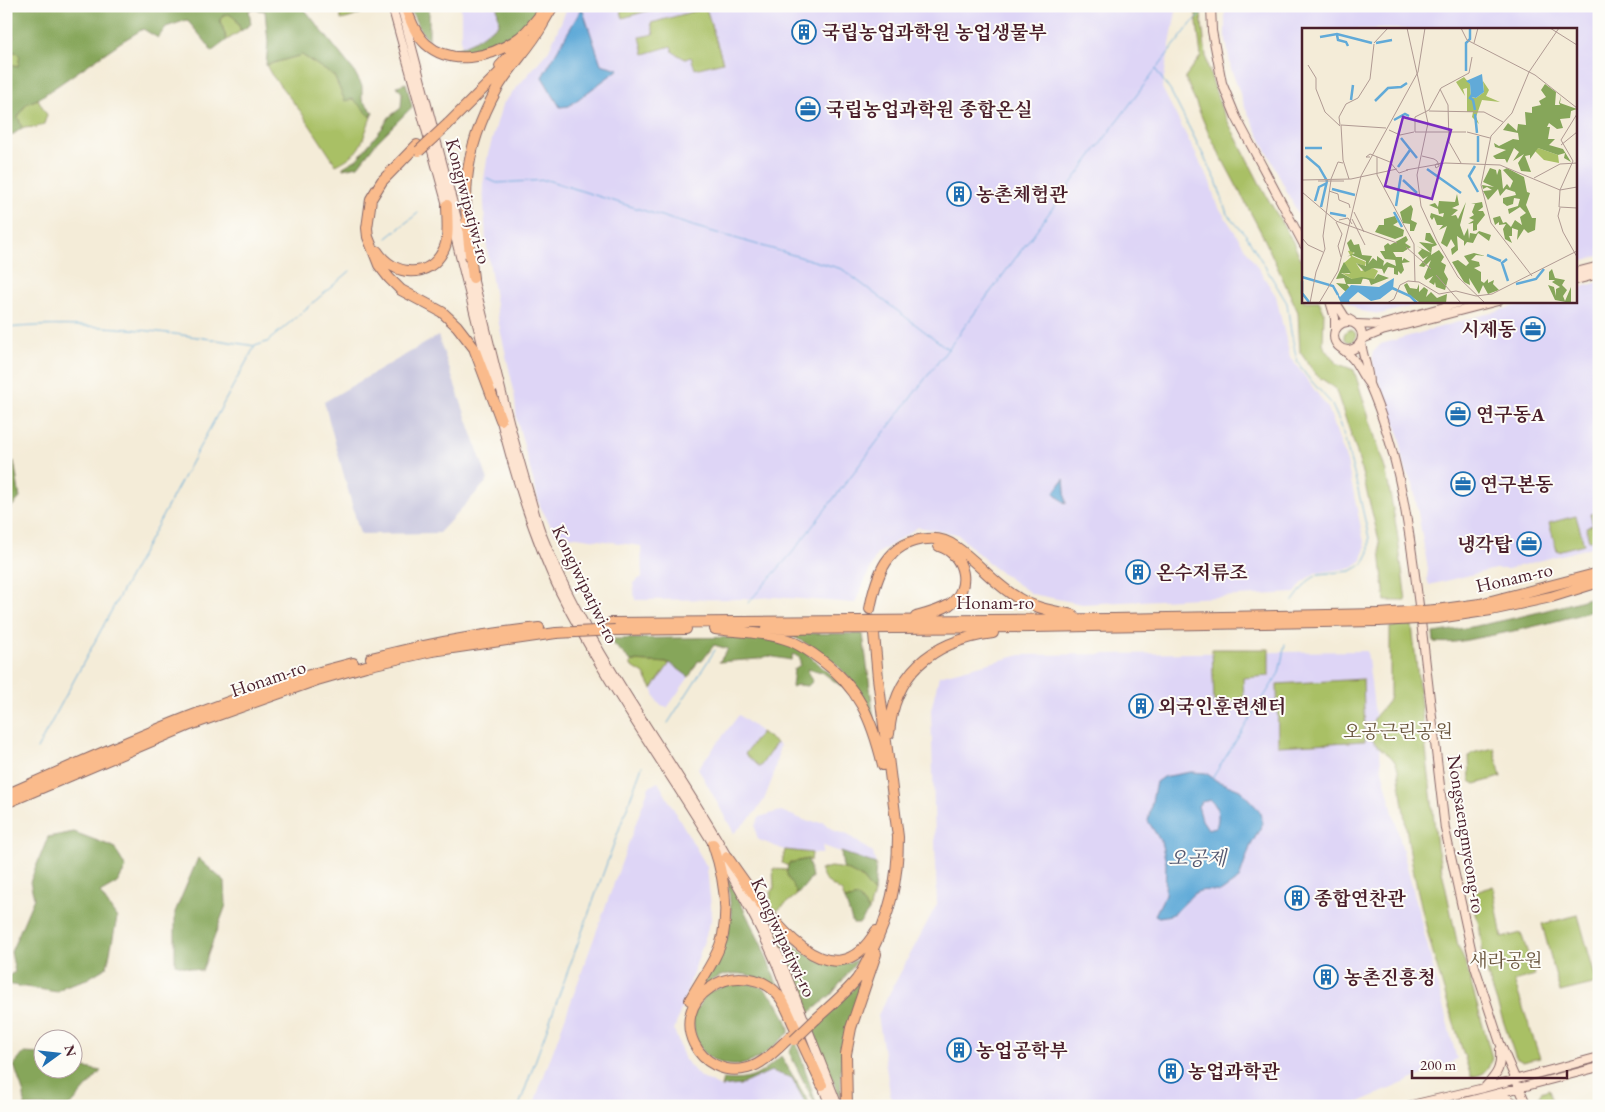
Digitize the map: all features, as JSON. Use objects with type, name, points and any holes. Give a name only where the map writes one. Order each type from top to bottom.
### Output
[{"type":"highway","points":[[405,6],[415,30],[425,43],[440,53],[472,58],[505,47],[517,40],[553,6]]},
{"type":"highway","points":[[473,278],[468,227],[467,179],[480,126],[496,90],[534,40],[543,15]]},
{"type":"highway","points":[[501,420],[474,348],[457,326],[442,312],[401,290],[389,278],[379,265],[372,251],[367,228],[371,199],[382,181],[507,65],[543,15]]},
{"type":"highway","points":[[418,148],[384,188],[378,202],[373,221],[377,251],[394,268],[404,271],[425,269],[435,262],[444,250],[447,234],[447,205]]},
{"type":"highway","points":[[890,620],[929,613],[950,604],[960,594],[964,579],[962,565],[956,556],[947,549],[934,545],[921,545],[905,551],[891,564],[882,581],[872,609],[874,586],[885,562],[891,554],[918,539],[931,539],[954,546],[1001,587],[1034,606],[1081,616],[1113,619]]},
{"type":"highway","name":"Honam-ro","points":[[1437,614],[1599,573]]},
{"type":"highway","name":"Honam-ro","points":[[1437,614],[1491,610],[1551,597],[1599,582]]},
{"type":"highway","points":[[1378,617],[1437,614]]},
{"type":"highway","name":"Honam-ro","points":[[612,626],[890,620],[1378,617]]},
{"type":"highway","name":"Honam-ro","points":[[612,626],[715,629],[1034,627],[1378,617]]},
{"type":"highway","points":[[555,630],[612,626]]},
{"type":"highway","points":[[886,767],[890,722],[898,696],[910,673],[928,655],[962,639],[1034,627]]},
{"type":"highway","points":[[715,629],[765,635],[790,641],[809,650],[836,671],[857,695],[866,711],[886,767]]},
{"type":"highway","name":"Honam-ro","points":[[6,795],[186,718],[312,673],[420,645],[466,637],[555,630]]},
{"type":"highway","name":"Honam-ro","points":[[6,802],[190,725],[317,680],[366,666],[432,651],[555,630]]},
{"type":"highway","points":[[847,1106],[846,1054],[851,1028],[868,979],[882,925],[895,886],[898,862],[898,837],[886,767],[878,678],[871,634]]},
{"type":"highway","points":[[713,844],[722,871],[724,885],[723,936],[715,955],[685,1009],[683,1027],[690,1050],[702,1063],[718,1073],[734,1076],[754,1072],[815,1018],[846,986],[882,925]]},
{"type":"highway","points":[[727,857],[772,918],[798,944],[820,958],[836,961],[852,958],[868,943],[882,925]]},
{"type":"highway","points":[[792,1038],[749,1068],[722,1068],[712,1064],[694,1045],[688,1020],[700,995],[712,986],[724,980],[736,978],[761,981],[780,996],[822,1085]]},
{"type":"main road","name":"Kongjwipatjwi-ro","points":[[392,6],[447,205],[501,420],[518,482],[536,535],[560,592],[596,658],[713,844],[754,917],[778,967],[830,1106]]},
{"type":"main road","name":"Kongjwipatjwi-ro","points":[[401,6],[473,278],[505,410],[543,539],[578,614],[612,672],[708,823],[762,920],[780,958],[838,1106]]},
{"type":"main road","points":[[1211,6],[1212,31],[1222,83],[1236,117],[1302,241]]},
{"type":"main road","points":[[1578,271],[1599,266]]},
{"type":"main road","points":[[1578,279],[1599,274]]},
{"type":"main road","name":"Nongsaengmyeong-ro","points":[[1330,302],[1335,318],[1336,329],[1334,334],[1336,343],[1352,356],[1360,367],[1387,429],[1406,512],[1445,829],[1475,968],[1500,1043],[1526,1106]]},
{"type":"main road","name":"Nongsaengmyeong-ro","points":[[1336,302],[1345,317],[1362,331],[1364,363],[1369,376],[1369,384]]},
{"type":"main road","points":[[1336,329],[1343,323],[1380,325],[1461,302]]},
{"type":"main road","points":[[1343,350],[1352,350],[1359,346],[1362,341],[1382,331],[1494,302]]},
{"type":"main road","points":[[1484,1088],[1499,1070],[1501,1064],[1500,1043]]},
{"type":"main road","points":[[1407,1106],[1484,1088],[1599,1057]]},
{"type":"main road","points":[[1449,1106],[1599,1067]]},
{"type":"main road","points":[[1488,1096],[1497,1099],[1506,1098],[1520,1106]]},
{"type":"shaded area","points":[[461,6],[497,6],[499,24],[474,41],[461,47]]},
{"type":"shaded area","points":[[568,6],[1177,6],[1162,88],[1210,182],[1216,203],[1276,296],[1290,357],[1328,408],[1347,462],[1365,547],[1362,560],[1351,568],[1315,573],[1303,582],[1295,593],[1082,604],[1032,594],[993,567],[957,534],[918,527],[877,554],[855,603],[775,597],[635,600],[633,583],[642,577],[641,546],[555,534],[540,506],[517,420],[514,391],[499,324],[486,241],[483,185],[488,154],[502,105],[549,50]]},
{"type":"shaded area","points":[[1225,6],[1599,6],[1599,256],[1578,261],[1578,28],[1302,28],[1302,222],[1245,107],[1231,69],[1225,34]]},
{"type":"shaded area","points":[[1599,282],[1599,545],[1508,569],[1495,569],[1429,585],[1427,579],[1428,569],[1413,484],[1401,454],[1401,440],[1373,364],[1373,352],[1381,344],[1528,302],[1578,302],[1578,288]]},
{"type":"shaded area","points":[[1348,302],[1428,302],[1380,314],[1361,311]]},
{"type":"shaded area","points":[[438,336],[488,480],[439,533],[360,534],[324,402]]},
{"type":"shaded area","name":"농촌진흥청","points":[[1367,651],[1382,770],[1457,1060],[1350,1106],[892,1106],[878,1015],[937,904],[931,710],[939,676],[1020,655]]},
{"type":"shaded area","points":[[670,663],[689,677],[667,708],[658,703],[652,689]]},
{"type":"shaded area","points":[[739,715],[761,732],[745,754],[760,766],[776,743],[780,745],[773,777],[764,800],[754,814],[734,833],[698,768]]},
{"type":"shaded area","points":[[658,782],[707,867],[712,917],[674,1030],[685,1060],[700,1077],[721,1087],[740,1085],[770,1071],[792,1078],[807,1106],[533,1106],[649,787]]},
{"type":"shaded area","points":[[781,811],[809,822],[823,822],[835,831],[848,835],[873,853],[876,864],[823,846],[822,854],[787,851],[757,839],[755,826],[759,817]]},
{"type":"green space","points":[[6,6],[302,6],[354,71],[362,86],[362,100],[373,112],[371,117],[353,99],[345,101],[334,76],[302,55],[266,65],[268,42],[265,11],[252,9],[249,10],[251,24],[241,31],[236,19],[229,14],[223,15],[220,20],[227,40],[211,52],[209,46],[187,20],[166,27],[158,38],[143,29],[38,99],[26,104],[18,117],[22,128],[11,136],[6,132],[6,63],[18,66],[20,56],[16,52],[6,52],[6,45],[14,38],[12,33],[6,29]]},
{"type":"green space","points":[[340,6],[372,6],[357,15],[341,20]]},
{"type":"green space","points":[[409,6],[429,6],[429,40],[420,30]]},
{"type":"green space","points":[[497,6],[538,6],[523,27],[513,36],[502,42],[478,51],[452,51],[474,41],[499,24]]},
{"type":"green space","points":[[619,6],[663,6],[623,18]]},
{"type":"green space","points":[[1195,6],[1200,6],[1207,64],[1221,108],[1264,192],[1293,242],[1302,262],[1302,302],[1319,302],[1324,312],[1323,345],[1336,363],[1354,370],[1386,472],[1397,531],[1406,601],[1385,601],[1379,540],[1356,449],[1335,388],[1316,375],[1300,352],[1298,312],[1263,236],[1208,132],[1185,77],[1201,56]]},
{"type":"green space","points":[[706,8],[723,62],[695,69],[691,57],[685,59],[673,52],[671,46],[644,54],[640,37],[654,34],[651,23]]},
{"type":"green space","points":[[229,13],[236,19],[241,31],[227,40],[220,20],[223,14]]},
{"type":"green space","points":[[6,52],[17,52],[20,56],[18,66],[6,63]]},
{"type":"green space","points":[[302,55],[334,76],[345,100],[353,99],[371,117],[360,146],[351,156],[336,165],[301,112],[266,65]]},
{"type":"green space","points":[[406,83],[412,107],[376,143],[358,166],[343,169],[343,167],[357,159],[389,117],[401,108],[402,93],[397,86]]},
{"type":"green space","points":[[38,99],[47,115],[44,124],[37,127],[22,128],[18,117],[26,104]]},
{"type":"green space","points":[[1350,330],[1356,336],[1350,342],[1344,336]]},
{"type":"green space","points":[[14,461],[20,498],[6,513],[6,467]]},
{"type":"green space","points":[[1599,512],[1599,539],[1589,541],[1586,527],[1593,525],[1590,514]]},
{"type":"green space","points":[[1576,516],[1584,544],[1557,551],[1549,523]]},
{"type":"green space","points":[[1599,595],[1599,609],[1492,635],[1456,642],[1434,642],[1433,633],[1517,617]]},
{"type":"green space","name":"오공근린공원","points":[[1412,625],[1437,847],[1458,946],[1465,962],[1492,1058],[1485,1072],[1471,1077],[1426,927],[1410,854],[1398,769],[1391,757],[1373,741],[1371,735],[1374,719],[1390,696],[1390,627]]},
{"type":"green space","points":[[787,633],[863,634],[874,719],[851,681],[836,664],[818,650]]},
{"type":"green space","points":[[748,637],[782,642],[802,649],[852,694],[822,672],[807,669],[813,681],[808,686],[797,685],[792,687],[794,669],[800,665],[800,658],[793,654],[791,660],[768,656],[758,659],[719,662],[728,649],[714,645],[702,661],[698,661],[689,677],[670,663],[631,661],[608,639]]},
{"type":"green space","points":[[1212,649],[1269,649],[1269,676],[1243,678],[1244,702],[1214,703]]},
{"type":"green space","points":[[631,661],[670,663],[652,689],[644,674],[631,666]]},
{"type":"green space","points":[[1363,679],[1365,741],[1278,746],[1277,684]]},
{"type":"green space","points":[[761,732],[776,743],[760,767],[745,754]]},
{"type":"green space","points":[[1494,748],[1501,777],[1475,784],[1470,781],[1469,756],[1472,753]]},
{"type":"green space","points":[[74,832],[114,847],[126,868],[117,883],[100,893],[117,918],[107,967],[87,979],[65,986],[57,992],[6,984],[6,977],[15,972],[11,952],[34,898],[30,882],[48,837]]},
{"type":"green space","points":[[785,850],[812,853],[811,861],[808,859],[789,863],[788,866],[782,863]]},
{"type":"green space","points":[[841,852],[876,864],[874,893],[861,877],[843,868]]},
{"type":"green space","points":[[198,858],[225,882],[226,905],[202,971],[175,964],[175,912]]},
{"type":"green space","points":[[808,859],[812,877],[797,895],[788,877],[787,869],[789,863]]},
{"type":"green space","points":[[830,867],[851,871],[865,882],[874,893],[869,911],[858,897],[845,900],[842,892],[826,881],[820,870]]},
{"type":"green space","points":[[773,869],[787,870],[797,895],[775,912],[770,906],[771,892],[774,888]]},
{"type":"green space","points":[[728,878],[761,944],[779,989],[749,975],[733,974],[714,979],[700,989],[727,938],[731,915]]},
{"type":"green space","name":"새라공원","points":[[1493,886],[1502,938],[1521,933],[1535,975],[1514,981],[1540,1058],[1523,1062],[1516,1058],[1514,1053],[1484,964],[1480,930],[1473,901],[1476,892]]},
{"type":"green space","points":[[858,897],[869,911],[859,924],[853,924],[845,900]]},
{"type":"green space","points":[[1578,915],[1597,983],[1560,992],[1542,924]]},
{"type":"green space","points":[[768,920],[788,940],[819,961],[844,963],[858,960],[832,994],[806,1016],[781,948]]},
{"type":"green space","points":[[866,974],[843,1041],[841,1101],[813,1029],[836,1008]]},
{"type":"green space","points":[[735,982],[757,986],[767,991],[784,1015],[789,1028],[789,1033],[764,1054],[754,1061],[740,1065],[717,1062],[704,1053],[696,1039],[692,1016],[707,993]]},
{"type":"green space","points":[[796,1042],[817,1106],[789,1052]]},
{"type":"green space","points":[[24,1053],[32,1053],[32,1080],[82,1080],[82,1067],[101,1071],[73,1103],[68,1106],[25,1106],[24,1095],[14,1065]]},
{"type":"green space","points":[[781,1056],[811,1106],[807,1106],[792,1078],[771,1071],[740,1085],[721,1087],[723,1079],[733,1080],[755,1076]]},
{"type":"green space","points":[[1549,1089],[1554,1106],[1541,1106],[1538,1098],[1541,1092]]},
{"type":"water","points":[[582,8],[601,64],[619,69],[569,106],[560,107],[542,77]]},
{"type":"water","points":[[1064,479],[1066,504],[1054,493]]},
{"type":"water","name":"오공제","points":[[1191,772],[1206,773],[1217,781],[1240,790],[1259,810],[1263,823],[1250,847],[1239,879],[1220,892],[1203,891],[1193,894],[1174,913],[1159,917],[1155,915],[1165,895],[1166,862],[1161,842],[1148,821],[1156,782],[1163,777]],"holes":[[[1211,800],[1218,812],[1218,820],[1216,827],[1208,829],[1202,820],[1198,806],[1201,802]]]},
{"type":"waterway","points":[[748,603],[792,553],[948,349],[1156,69],[1191,24],[1207,8]]},
{"type":"waterway","points":[[1156,70],[1171,92],[1216,180],[1227,214],[1246,235],[1287,303],[1297,361],[1306,375],[1331,403],[1341,425],[1357,485],[1369,538],[1369,552],[1363,564],[1351,571],[1319,574],[1308,581],[1293,601]]},
{"type":"waterway","points":[[487,179],[497,183],[547,180],[696,227],[842,269],[948,349]]},
{"type":"waterway","points":[[387,238],[418,213]]},
{"type":"waterway","points":[[6,328],[68,326],[131,329],[255,346],[267,342],[350,271]]},
{"type":"waterway","points":[[37,749],[255,346]]},
{"type":"waterway","points":[[1213,777],[1279,673],[1285,644]]},
{"type":"waterway","points":[[668,723],[715,650]]},
{"type":"waterway","points":[[519,1106],[642,766]]},
{"type":"place","name":"국립농업과학원 농업생물부","points":[[804,32]]},
{"type":"place","name":"국립농업과학원 종합온실","points":[[808,109]]},
{"type":"place","name":"농촌체험관","points":[[959,194]]},
{"type":"place","name":"시제동","points":[[1533,329]]},
{"type":"place","name":"연구동A","points":[[1458,414]]},
{"type":"place","name":"연구본동","points":[[1463,484]]},
{"type":"place","name":"냉각탑","points":[[1529,544]]},
{"type":"place","name":"온수저류조","points":[[1138,572]]},
{"type":"place","name":"외국인훈련센터","points":[[1141,706]]},
{"type":"place","name":"종합연찬관","points":[[1297,898]]},
{"type":"place","name":"농촌진흥청","points":[[1326,977]]},
{"type":"place","name":"농업공학부","points":[[959,1050]]},
{"type":"place","name":"농업과학관","points":[[1171,1071]]}]
